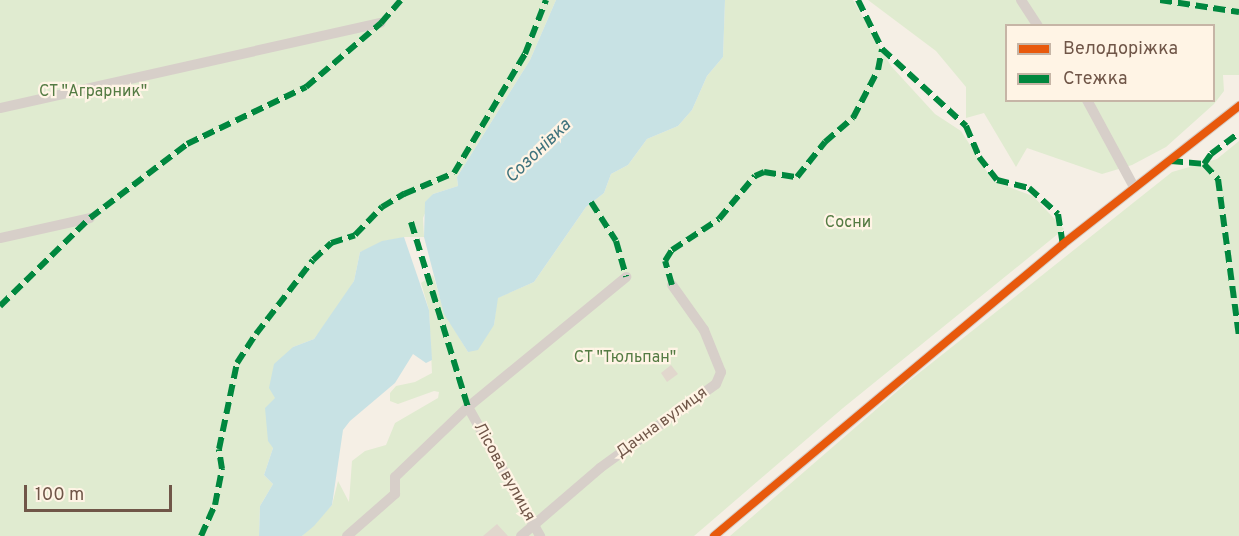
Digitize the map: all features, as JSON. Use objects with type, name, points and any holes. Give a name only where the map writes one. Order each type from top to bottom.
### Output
[{"type":"street","points":[[1021,0],[1037,24]]},
{"type":"street","points":[[0,108],[381,23]]},
{"type":"street","points":[[1088,102],[1134,187]]},
{"type":"street","points":[[714,536],[1134,187],[1239,106]]},
{"type":"street","points":[[0,238],[90,218]]},
{"type":"street","points":[[347,536],[395,494],[394,477],[468,407],[626,278]]},
{"type":"street","name":"Дачна вулиця","points":[[521,536],[600,468],[716,384],[721,372],[704,330],[672,285]]},
{"type":"street","name":"Лісова вулиця","points":[[468,407],[540,536]]},
{"type":"green space","name":"СТ \"Аграрник\"","points":[[0,0],[556,0],[530,60],[457,177],[458,186],[433,194],[423,218],[424,237],[404,237],[360,252],[354,281],[342,302],[314,339],[293,347],[275,398],[273,448],[264,475],[273,484],[260,506],[259,536],[0,536]]},
{"type":"green space","name":"Сосни","points":[[725,0],[853,0],[891,66],[935,114],[961,131],[993,181],[1033,196],[1064,229],[843,408],[694,536],[302,536],[332,505],[338,481],[349,502],[352,461],[365,451],[386,445],[395,423],[438,398],[439,392],[434,391],[398,404],[390,401],[390,393],[396,386],[415,382],[432,373],[429,310],[421,283],[433,275],[445,314],[468,352],[494,325],[497,298],[534,282],[586,207],[604,193],[611,174],[628,165],[647,139],[678,126],[692,110],[707,76],[723,57]]},
{"type":"green space","points":[[868,0],[1239,0],[1239,75],[1223,75],[1224,91],[1214,104],[1166,147],[1132,165],[1102,174],[1027,148],[1016,167],[984,113],[966,118],[966,87],[936,51]]},
{"type":"green space","points":[[1239,141],[1239,536],[730,536],[909,381],[1172,172],[1217,159]]},
{"type":"water","name":"Созонівка","points":[[556,0],[725,0],[723,57],[707,76],[692,110],[678,126],[647,139],[628,165],[611,174],[604,193],[586,207],[534,282],[498,298],[494,325],[478,350],[468,352],[444,314],[424,237],[425,202],[433,194],[458,186],[457,177],[530,60]]},
{"type":"water","points":[[404,237],[429,310],[432,360],[426,363],[413,354],[395,383],[350,421],[343,430],[332,505],[314,526],[302,536],[259,536],[260,506],[273,484],[264,475],[273,448],[268,441],[265,408],[275,398],[269,388],[274,364],[293,347],[314,339],[354,281],[360,252],[382,241]]},
{"type":"building","points":[[671,365],[678,374],[667,382],[661,373]]},
{"type":"building","points":[[497,524],[508,536],[483,536]]},
{"type":"marked path","points":[[0,306],[90,218],[187,144],[306,87],[381,23],[401,0]]},
{"type":"marked path","points":[[201,536],[215,505],[222,469],[219,449],[237,363],[256,334],[313,260],[331,243],[355,235],[382,207],[404,194],[454,173],[525,54],[546,0]]},
{"type":"marked path","points":[[858,0],[882,49],[966,126],[979,157],[997,180],[1029,188],[1058,214],[1063,244]]},
{"type":"marked path","points":[[1160,0],[1239,12]]},
{"type":"marked path","points":[[672,285],[665,261],[672,250],[719,219],[755,176],[764,172],[797,177],[825,142],[853,118],[878,70],[882,49]]},
{"type":"marked path","points":[[1204,164],[1211,154],[1239,133]]},
{"type":"marked path","points":[[1171,161],[1204,164],[1218,179],[1239,337]]},
{"type":"marked path","points":[[591,202],[616,241],[626,277]]},
{"type":"marked path","points":[[411,222],[468,407]]},
{"type":"cycle path","points":[[714,536],[1063,244],[1239,106]]},
{"type":"park label","name":"СТ \"Тюльпан\"","points":[[625,358]]}]
